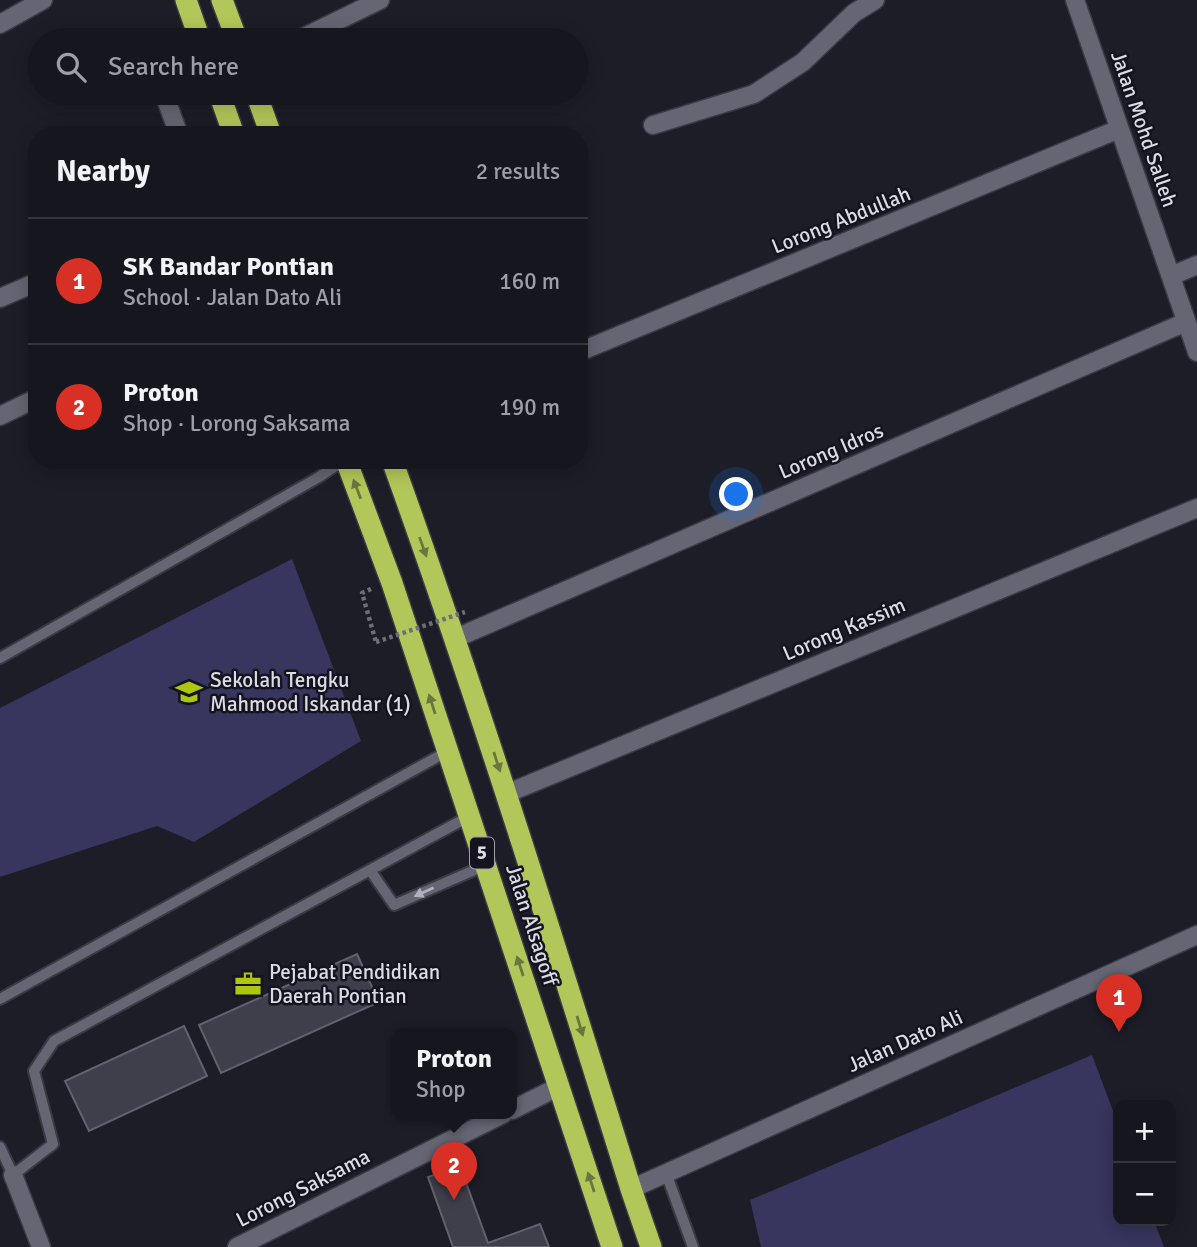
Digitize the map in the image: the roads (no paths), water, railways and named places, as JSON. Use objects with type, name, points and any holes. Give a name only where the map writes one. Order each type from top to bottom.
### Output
[{"type":"highway","points":[[186,0],[196,28]]},
{"type":"highway","points":[[222,0],[232,28]]},
{"type":"highway","points":[[223,105],[231,126]]},
{"type":"highway","points":[[260,105],[268,126]]},
{"type":"highway","name":"Jalan Alsagoff","points":[[348,469],[392,583],[611,1247]]},
{"type":"highway","name":"Jalan Alsagoff","points":[[395,469],[508,793],[651,1247]]},
{"type":"street","points":[[0,24],[43,0]]},
{"type":"street","points":[[323,28],[380,0]]},
{"type":"street","points":[[653,125],[754,93],[803,62],[854,13],[875,0]]},
{"type":"street","name":"Jalan Mohd Salleh","points":[[1074,0],[1197,352]]},
{"type":"street","points":[[168,105],[176,126]]},
{"type":"street","name":"Lorong Abdullah","points":[[588,348],[1119,129]]},
{"type":"street","points":[[1171,276],[1197,265]]},
{"type":"street","points":[[0,298],[28,286]]},
{"type":"street","name":"Lorong Idros","points":[[456,638],[1186,322]]},
{"type":"street","points":[[0,416],[28,402]]},
{"type":"street","name":"Lorong Kassim","points":[[508,793],[1197,508]]},
{"type":"street","name":"Jalan Dato Ali","points":[[631,1189],[1197,935]]},
{"type":"street","points":[[517,1108],[560,1086]]},
{"type":"street","name":"Lorong Saksama","points":[[237,1247],[493,1119]]},
{"type":"street","points":[[13,1175],[41,1247]]},
{"type":"lane","points":[[0,657],[331,469]]},
{"type":"lane","points":[[0,999],[448,751]]},
{"type":"lane","points":[[0,1147],[13,1175],[53,1144],[34,1070],[54,1041],[470,816]]},
{"type":"lane","points":[[370,870],[394,905],[486,865]]},
{"type":"lane","points":[[666,1173],[693,1247]]},
{"type":"place","name":"Sekolah Tengku Mahmood Iskandar (1)","points":[[189,692]]},
{"type":"place","name":"Pejabat Pendidikan Daerah Pontian","points":[[248,984]]},
{"type":"place","name":"SK Bandar Pontian","points":[[1119,1032]]},
{"type":"place","name":"Proton","points":[[454,1200]]}]
